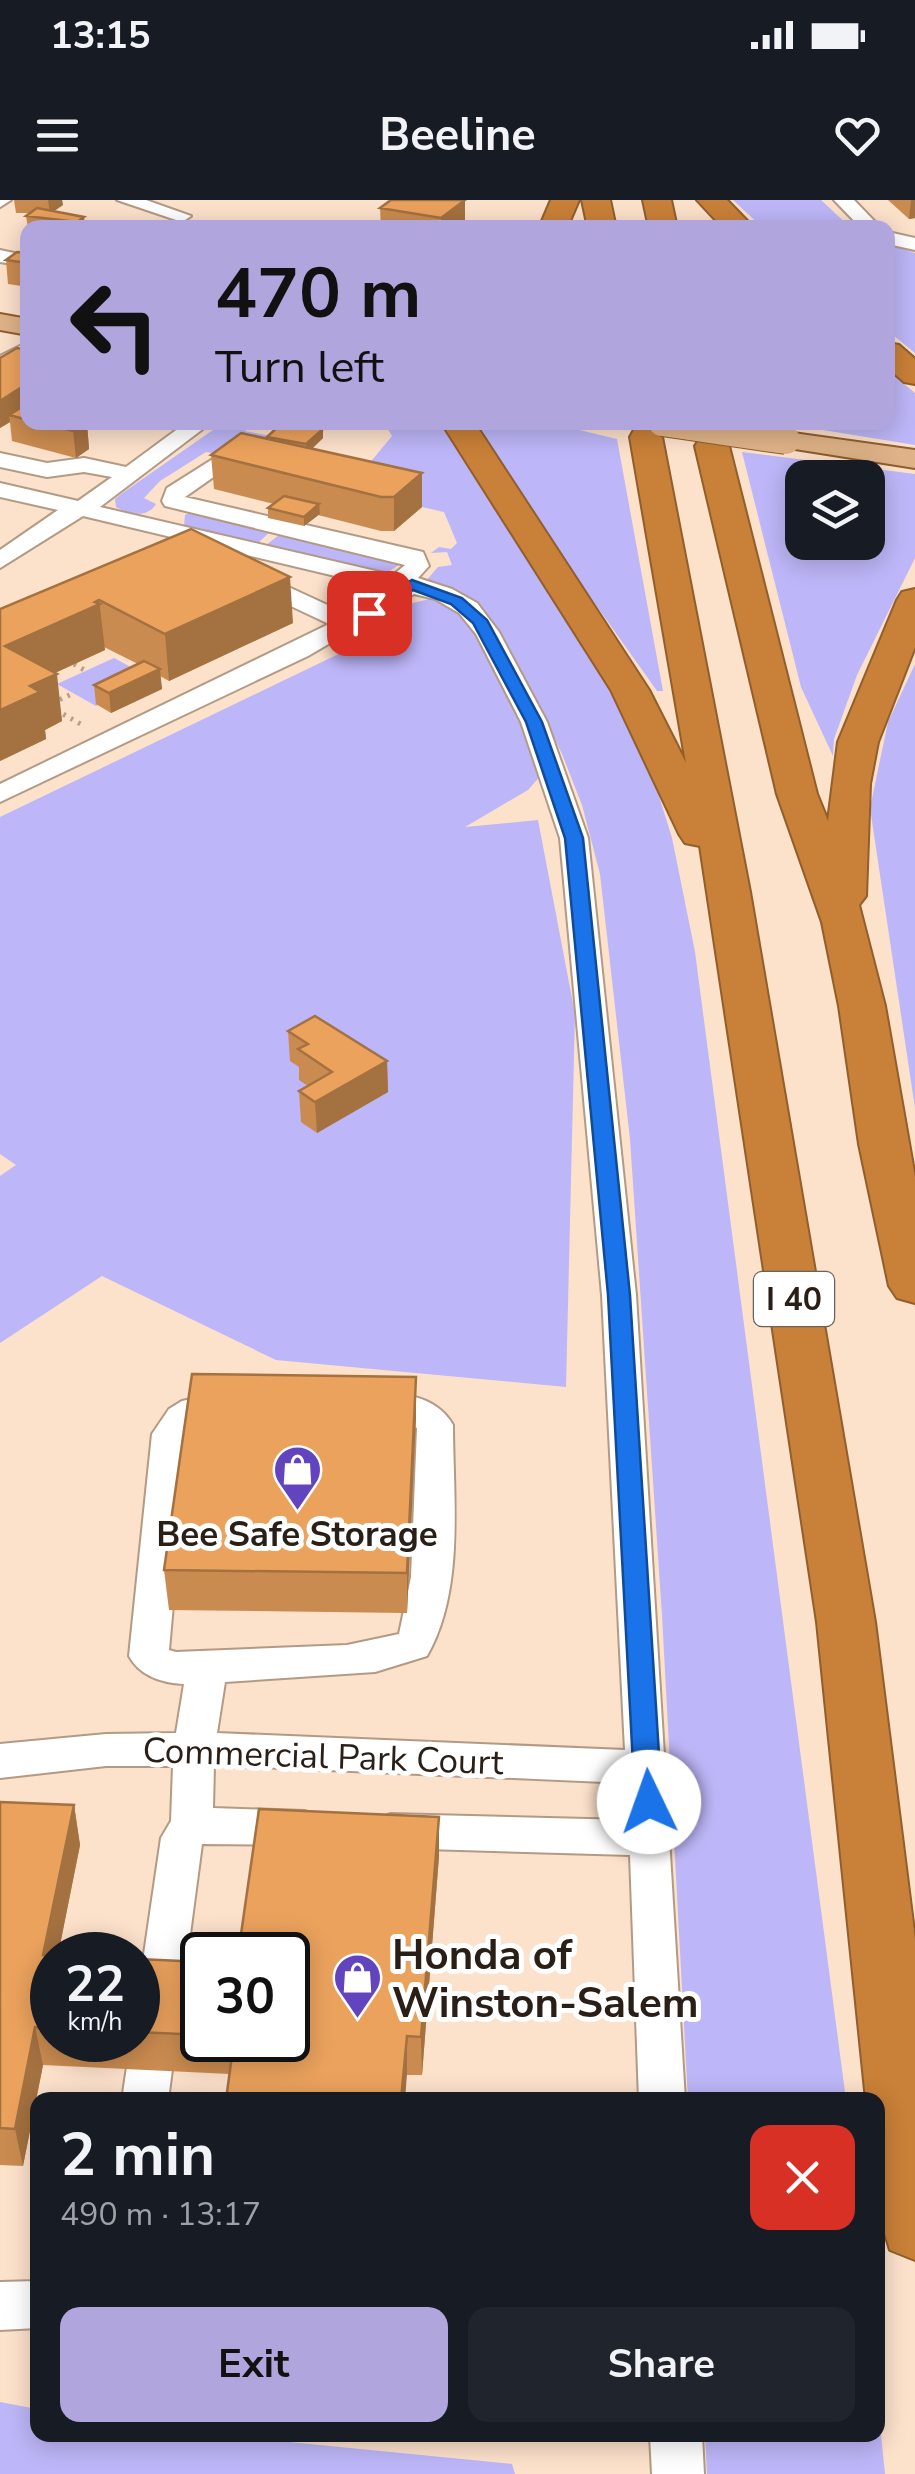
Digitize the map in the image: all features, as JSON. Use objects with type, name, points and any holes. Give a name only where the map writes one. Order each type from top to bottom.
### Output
[{"type":"highway","points":[[711,200],[732,220]]},
{"type":"highway","points":[[895,358],[915,375]]},
{"type":"highway","points":[[462,430],[630,690],[729,892]]},
{"type":"highway","name":"I 40","points":[[654,430],[846,1622],[915,2226]]},
{"type":"highway","points":[[712,446],[797,794],[844,922],[862,1006],[883,1144],[915,1286]]},
{"type":"highway","points":[[844,922],[850,784],[858,742],[915,600]]},
{"type":"main road","points":[[654,430],[786,440],[915,458]]},
{"type":"street","points":[[126,200],[170,220]]},
{"type":"street","points":[[177,220],[203,200]]},
{"type":"street","points":[[843,200],[864,220]]},
{"type":"street","points":[[0,561],[60,518],[85,507],[191,430]]},
{"type":"street","points":[[0,794],[348,624],[406,583],[418,566],[416,557],[173,500],[175,493],[224,459]]},
{"type":"street","points":[[0,460],[47,470],[84,464],[130,474]]},
{"type":"street","points":[[0,490],[406,583],[456,601],[487,632],[534,722],[574,838],[619,1295],[662,2092]]},
{"type":"street","points":[[0,514],[28,495]]},
{"type":"street","points":[[152,524],[180,503]]},
{"type":"street","points":[[0,576],[80,522],[85,507]]},
{"type":"street","points":[[206,561],[348,624]]},
{"type":"street","points":[[271,1407],[194,1408],[181,1416],[170,1434],[149,1656],[173,1669],[384,1656],[415,1644],[424,1630],[428,1615],[435,1425],[426,1414],[404,1406],[328,1407]]},
{"type":"street","points":[[200,1826],[194,1750],[207,1667]]},
{"type":"street","name":"Commercial Park Court","points":[[0,1762],[106,1750],[194,1750],[647,1766]]},
{"type":"street","points":[[146,2092],[182,1838],[200,1826],[650,1838]]},
{"type":"street","points":[[0,2306],[30,2304]]},
{"type":"street","points":[[676,2442],[678,2474]]},
{"type":"path","points":[[74,664],[86,671]]},
{"type":"path","points":[[74,694],[47,706],[86,727]]},
{"type":"shaded area","points":[[733,200],[821,200],[842,220],[754,220]]},
{"type":"shaded area","points":[[895,246],[915,253],[915,353],[895,337]]},
{"type":"shaded area","points":[[895,377],[915,393],[915,445],[823,430],[895,430]]},
{"type":"shaded area","points":[[213,430],[246,430],[277,437],[268,446],[368,465],[392,436],[388,430],[448,430],[616,690],[654,780],[672,838],[695,952],[845,2092],[688,2092],[662,1615],[630,1139],[600,874],[582,805],[562,754],[485,614],[425,582],[438,567],[452,565],[447,552],[431,553],[439,547],[451,549],[457,543],[444,512],[242,466],[236,457],[206,452],[160,481],[144,498],[156,504],[148,512],[132,513],[116,507],[115,499]]},
{"type":"shaded area","points":[[477,430],[579,430],[617,439],[663,691],[657,691]]},
{"type":"shaded area","points":[[742,452],[805,460],[785,460],[785,560],[885,560],[885,470],[915,474],[915,558],[857,675],[834,739],[833,756],[801,687]]},
{"type":"shaded area","points":[[191,512],[272,530],[258,543],[184,526],[185,515]]},
{"type":"shaded area","points":[[283,532],[394,559],[399,565],[388,572],[266,545]]},
{"type":"shaded area","points":[[433,598],[455,612],[489,651],[514,700],[542,774],[528,790],[465,827],[538,820],[575,1014],[566,1387],[276,1360],[102,1276],[0,1343],[0,1176],[16,1165],[0,1154],[0,817],[353,647],[345,638],[413,603]]},
{"type":"shaded area","points":[[114,658],[153,679],[96,706],[57,684]]},
{"type":"shaded area","points":[[915,664],[915,1108],[870,808],[888,722]]},
{"type":"shaded area","points":[[0,2402],[30,2408],[30,2442],[290,2442],[512,2464],[515,2474],[0,2474]]},
{"type":"shaded area","points":[[705,2442],[882,2442],[885,2474],[707,2474]]},
{"type":"building","points":[[391,200],[465,200],[441,218],[380,208]]},
{"type":"building","points":[[37,208],[84,217],[60,220],[26,216]]},
{"type":"building","points":[[17,252],[20,252],[20,262],[6,260]]},
{"type":"building","points":[[20,349],[20,388],[0,401],[0,358]]},
{"type":"building","points":[[274,430],[322,430],[306,444],[267,437]]},
{"type":"building","points":[[241,433],[422,473],[394,497],[381,497],[211,455]]},
{"type":"building","points":[[284,496],[319,504],[304,517],[268,508]]},
{"type":"building","points":[[191,529],[290,577],[165,634],[99,600],[95,602],[100,604],[5,646],[57,674],[30,686],[40,692],[0,710],[0,609]]},
{"type":"building","points":[[144,661],[160,669],[109,693],[94,685]]},
{"type":"building","points":[[315,1016],[387,1061],[315,1102],[299,1091],[332,1072],[298,1049],[308,1044],[288,1031]]},
{"type":"building","name":"Bee Safe Storage","points":[[192,1374],[416,1377],[407,1573],[164,1570]]},
{"type":"building","points":[[0,1802],[74,1805],[48,1932],[30,1932],[30,2052],[15,2129],[0,2128]]},
{"type":"building","points":[[259,1809],[439,1817],[421,2037],[407,2036],[402,2092],[227,2092],[231,2062],[310,2062],[310,1932],[241,1932]]},
{"type":"building","points":[[160,1960],[180,1961],[180,2034],[160,2033]]},
{"type":"place","name":"Bee Safe Storage","points":[[297,1512]]},
{"type":"place","name":"Honda of Winston-Salem","points":[[357,2020]]},
{"type":"route","points":[[369,613],[412,584],[443,594],[468,608],[479,620],[534,722],[574,838],[619,1295],[649,1802]]}]
